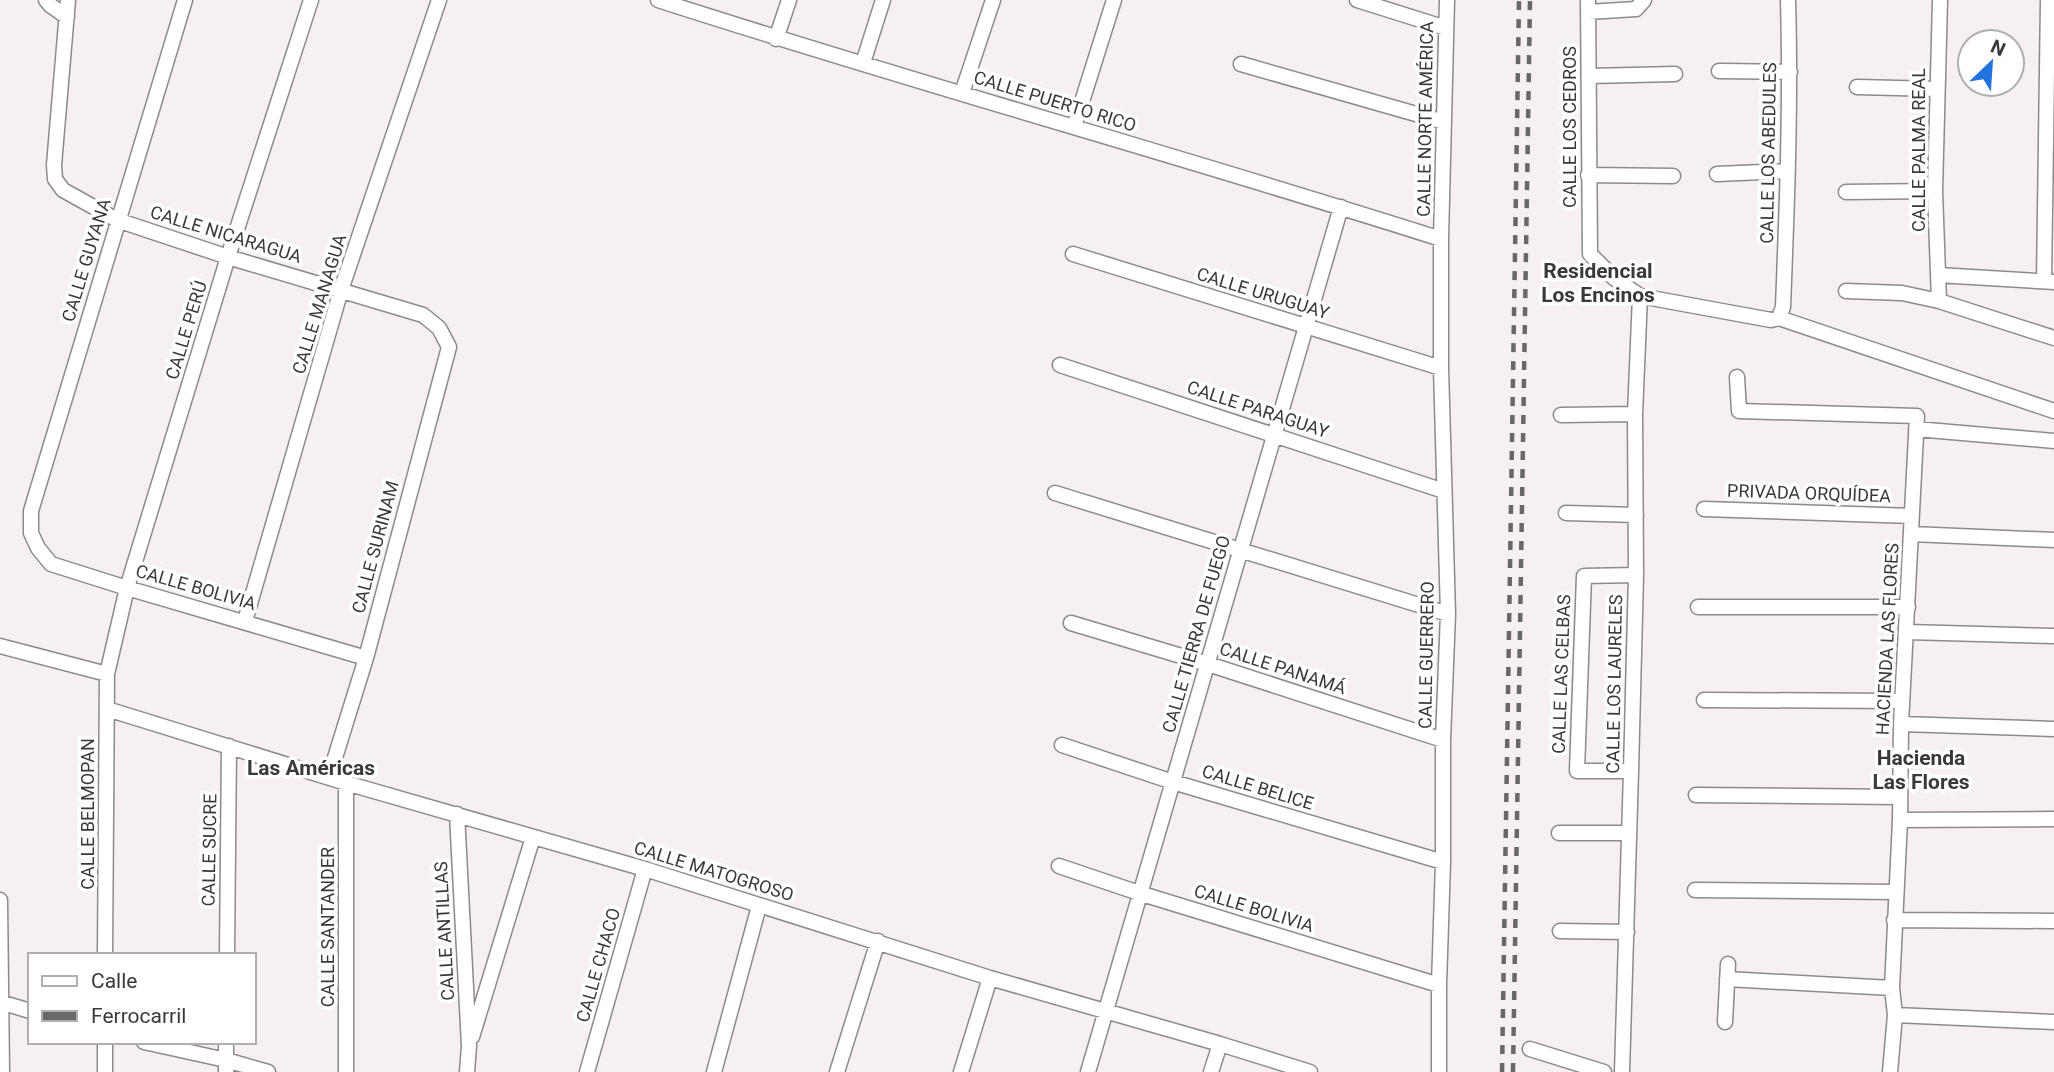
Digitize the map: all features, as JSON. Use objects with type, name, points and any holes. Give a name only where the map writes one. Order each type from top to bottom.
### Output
[{"type":"street","points":[[46,0],[67,17]]},
{"type":"street","name":"CALLE NICARAGUA","points":[[68,0],[54,165],[55,178],[63,190],[117,220],[228,257],[423,315],[439,328]]},
{"type":"street","name":"CALLE GUYANA","points":[[31,533],[31,511],[185,0]]},
{"type":"street","name":"CALLE PERÚ","points":[[107,674],[128,588],[228,257],[311,0]]},
{"type":"street","name":"CALLE MANAGUA","points":[[245,621],[341,290],[439,0]]},
{"type":"street","name":"CALLE PUERTO RICO","points":[[658,0],[684,4],[776,39],[1441,239]]},
{"type":"street","points":[[776,39],[789,0]]},
{"type":"street","points":[[863,63],[883,0]]},
{"type":"street","points":[[962,93],[993,0]]},
{"type":"street","points":[[1074,127],[1115,0]]},
{"type":"street","points":[[1357,0],[1447,28]]},
{"type":"street","name":"CALLE NORTE AMÉRICA","points":[[1441,239],[1447,0]]},
{"type":"street","points":[[1588,6],[1636,9],[1644,0]]},
{"type":"street","name":"CALLE LOS ABEDULES","points":[[1781,312],[1788,171],[1788,0]]},
{"type":"street","name":"CALLE PALMA REAL","points":[[1939,301],[1935,191],[1940,0]]},
{"type":"street","points":[[1938,275],[2049,282],[2048,0]]},
{"type":"street","name":"CALLE LOS CEDROS","points":[[1588,6],[1590,254],[1614,278],[1640,296]]},
{"type":"street","points":[[1241,64],[1444,122]]},
{"type":"street","points":[[1719,71],[1790,72]]},
{"type":"street","points":[[1589,76],[1675,74]]},
{"type":"street","points":[[1857,87],[1937,89]]},
{"type":"street","points":[[1717,174],[1788,171]]},
{"type":"street","points":[[1588,174],[1673,176]]},
{"type":"street","points":[[1846,192],[1935,191]]},
{"type":"street","name":"CALLE TIERRA DE FUEGO","points":[[1088,1072],[1341,207]]},
{"type":"street","name":"CALLE GUERRERO","points":[[1439,1072],[1443,740],[1448,614],[1441,368],[1441,239]]},
{"type":"street","name":"CALLE URUGUAY","points":[[1073,254],[1441,368]]},
{"type":"street","points":[[1846,290],[1902,293],[1939,301],[2054,338]]},
{"type":"street","points":[[1640,296],[1771,320],[1781,312],[2054,411]]},
{"type":"street","name":"CALLE LOS LAURELES","points":[[1622,1072],[1636,575],[1635,415],[1640,296]]},
{"type":"street","name":"CALLE SURINAM","points":[[329,777],[366,657],[449,347],[439,328]]},
{"type":"street","name":"CALLE PARAGUAY","points":[[1060,365],[1444,491]]},
{"type":"street","points":[[1737,377],[1738,411],[1917,423],[2053,441]]},
{"type":"street","points":[[1561,415],[1635,415]]},
{"type":"street","name":"HACIENDA LAS FLORES","points":[[1891,1072],[1895,1015],[1892,988],[1900,820],[1901,724],[1917,423]]},
{"type":"street","points":[[1055,493],[1448,614]]},
{"type":"street","name":"PRIVADA ORQUÍDEA","points":[[1704,509],[1912,516]]},
{"type":"street","points":[[1566,513],[1636,515]]},
{"type":"street","name":"CALLE BOLIVIA","points":[[31,533],[38,548],[51,564],[366,657]]},
{"type":"street","points":[[1911,534],[2054,540]]},
{"type":"street","name":"CALLE LAS CELBAS","points":[[1631,771],[1577,771],[1584,576],[1636,575]]},
{"type":"street","points":[[1698,607],[1908,607]]},
{"type":"street","name":"CALLE PANAMÁ","points":[[1070,624],[1208,664],[1443,740]]},
{"type":"street","points":[[1907,632],[2054,636]]},
{"type":"street","points":[[0,646],[107,674]]},
{"type":"street","name":"CALLE BELMOPAN","points":[[105,953],[107,674]]},
{"type":"street","points":[[1704,700],[1902,701]]},
{"type":"street","name":"CALLE MATOGROSO","points":[[107,709],[346,783],[645,869],[990,978],[1310,1072]]},
{"type":"street","points":[[1901,724],[2054,729]]},
{"type":"street","name":"CALLE BELICE","points":[[1062,745],[1173,782],[1443,862]]},
{"type":"street","name":"CALLE SUCRE","points":[[227,953],[229,746]]},
{"type":"street","name":"CALLE SANTANDER","points":[[346,783],[346,1072]]},
{"type":"street","points":[[1696,795],[1899,797]]},
{"type":"street","name":"CALLE ANTILLAS","points":[[457,814],[469,1046],[467,1072]]},
{"type":"street","points":[[1900,820],[2054,819]]},
{"type":"street","points":[[1559,833],[1629,833]]},
{"type":"street","name":"CALLE ANTILLAS","points":[[469,1046],[533,837]]},
{"type":"street","name":"CALLE BOLIVIA","points":[[1059,866],[1439,985]]},
{"type":"street","name":"CALLE CHACO","points":[[587,1072],[645,869]]},
{"type":"street","points":[[1695,890],[1896,892]]},
{"type":"street","points":[[0,900],[2,1072]]},
{"type":"street","points":[[714,1072],[759,906]]},
{"type":"street","points":[[1894,920],[2054,920]]},
{"type":"street","points":[[1560,931],[1627,932]]},
{"type":"street","points":[[837,1072],[878,941]]},
{"type":"street","points":[[1726,1022],[1727,972],[1892,988]]},
{"type":"street","points":[[961,1072],[990,978]]},
{"type":"street","points":[[1,1002],[28,1010]]},
{"type":"street","points":[[1895,1015],[2054,1022]]},
{"type":"street","points":[[105,1044],[105,1072]]},
{"type":"street","points":[[151,1044],[226,1066],[268,1072]]},
{"type":"street","points":[[226,1044],[226,1066]]},
{"type":"street","points":[[1211,1072],[1220,1044]]},
{"type":"street","points":[[1530,1049],[1577,1068],[1604,1072]]},
{"type":"railway","points":[[1502,1072],[1519,0]]},
{"type":"railway","points":[[1513,1072],[1530,0]]},
{"type":"district","name":"Residencial Los Encinos","points":[[1598,283]]},
{"type":"district","name":"Las Américas","points":[[311,768]]},
{"type":"district","name":"Hacienda Las Flores","points":[[1921,770]]}]
